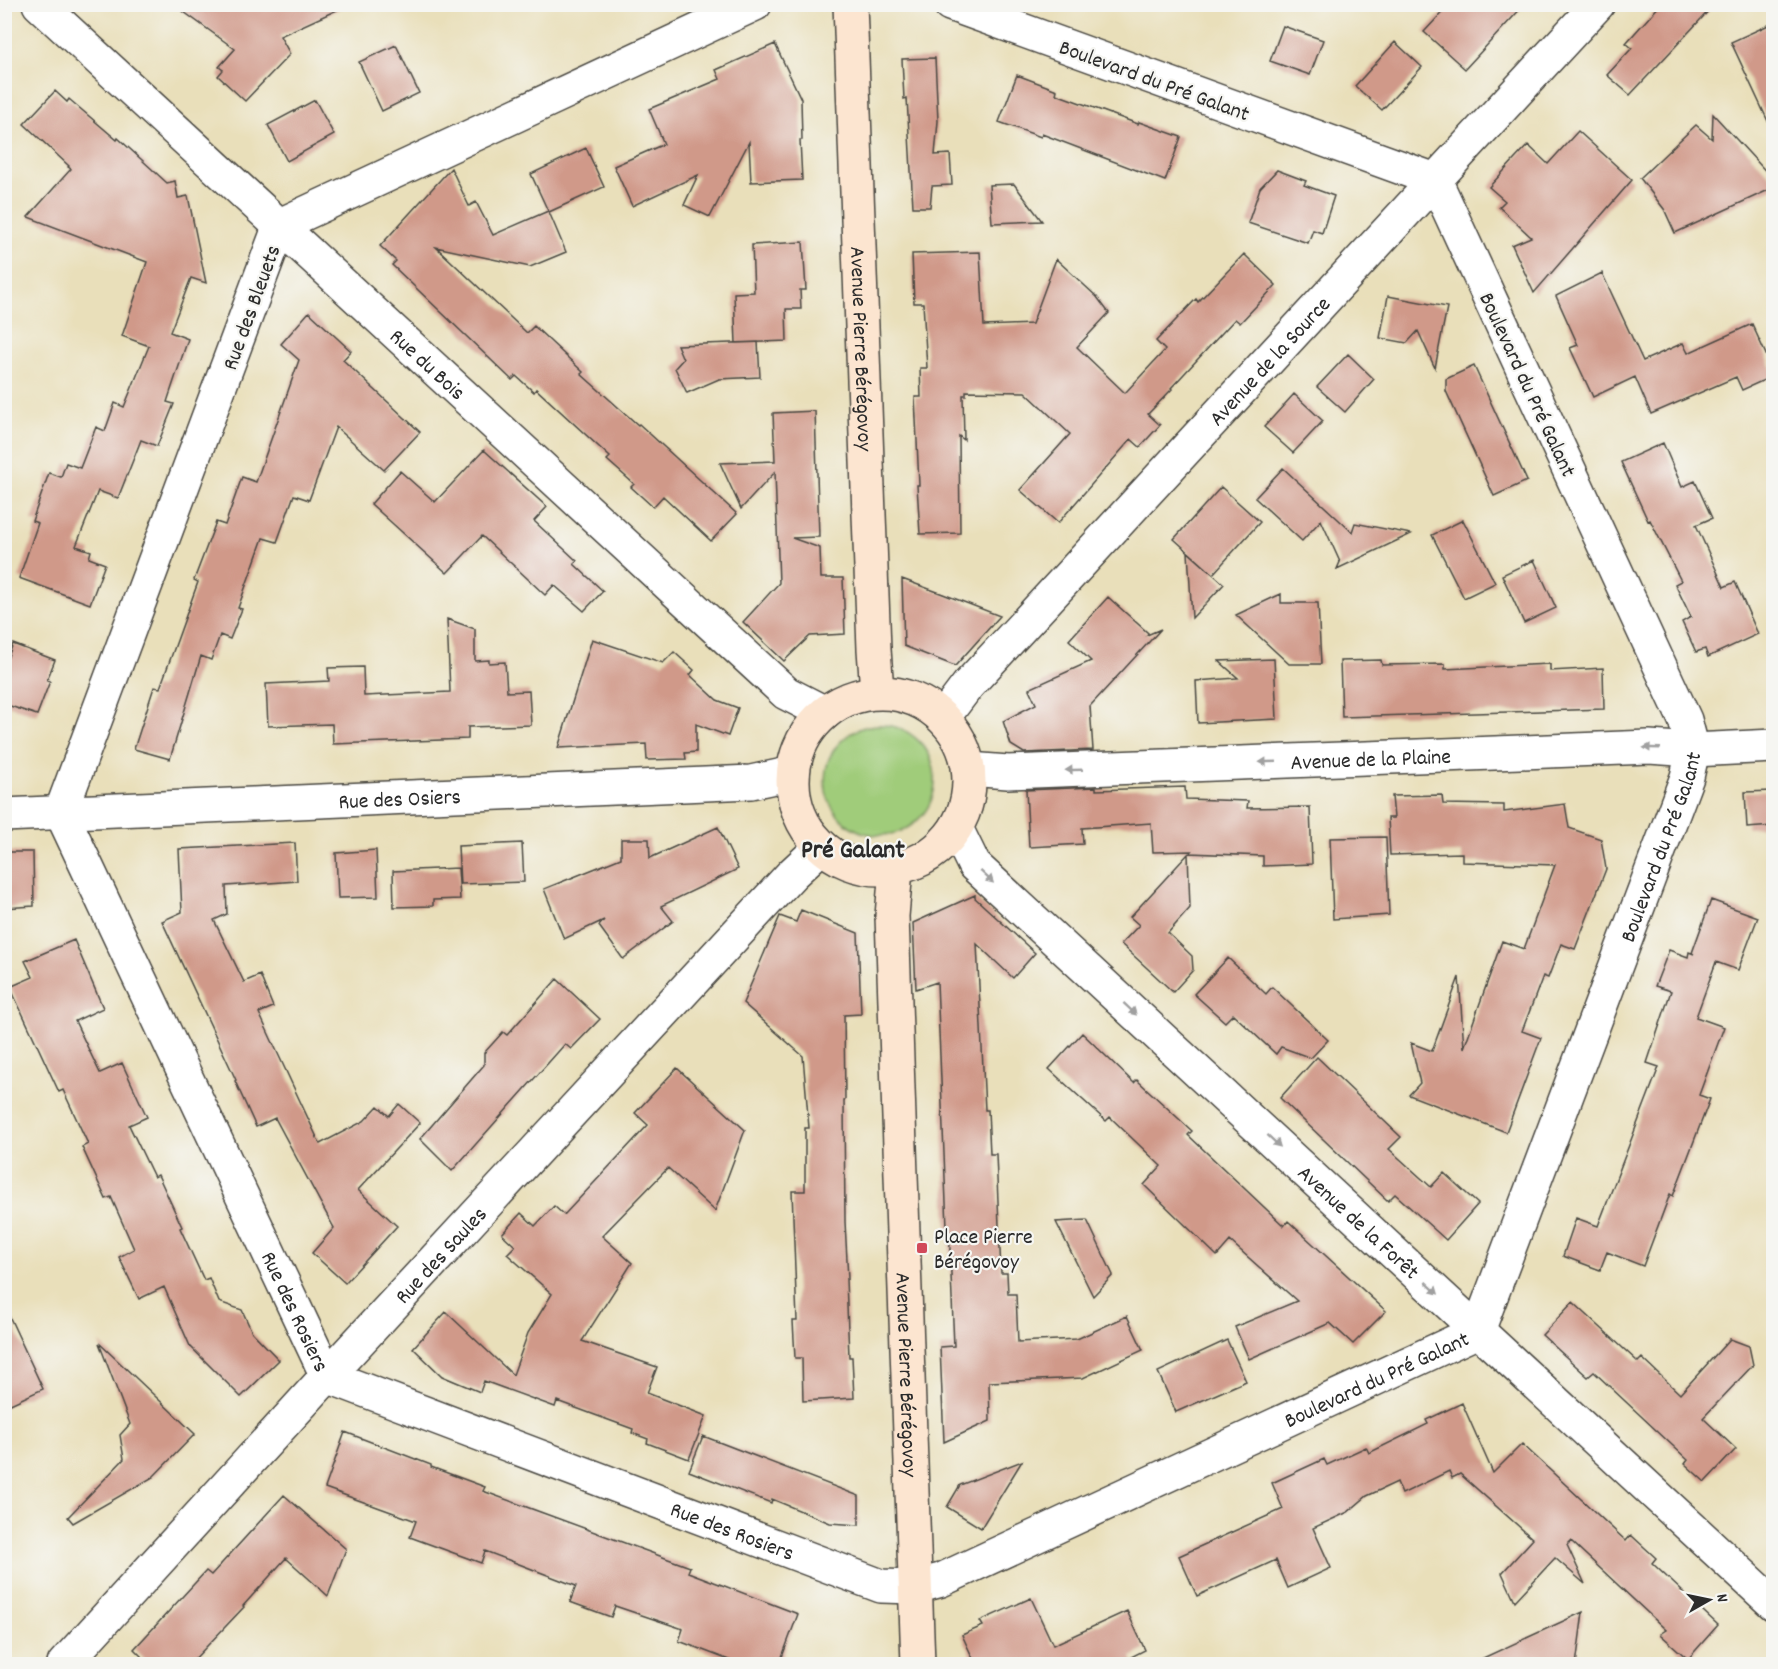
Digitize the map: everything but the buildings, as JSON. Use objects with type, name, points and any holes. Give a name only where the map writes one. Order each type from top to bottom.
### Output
[{"type":"street","name":"Rue du Bois","points":[[39,4],[786,693],[825,713]]},
{"type":"street","name":"Rue des Bleuets","points":[[61,812],[280,225],[755,4]]},
{"type":"street","name":"Avenue Pierre Bérégovoy","points":[[850,4],[877,692]]},
{"type":"street","name":"Boulevard du Pré Galant","points":[[915,1587],[941,1580],[1478,1331],[1687,777],[1693,750],[1685,720],[1435,180],[950,4]]},
{"type":"street","name":"Avenue de la Source","points":[[943,718],[976,676],[1598,4]]},
{"type":"street","points":[[877,692],[908,697],[927,706],[943,718],[960,742],[969,769],[967,800],[957,828],[940,847],[920,861],[896,869],[869,869],[844,862],[821,847],[804,826],[795,800],[793,773],[798,750],[809,730],[825,713],[844,701],[877,692]]},
{"type":"street","name":"Avenue de la Plaine","points":[[969,769],[1008,772],[1649,747],[1693,750],[1773,746]]},
{"type":"street","name":"Rue des Osiers","points":[[4,814],[752,782],[793,773]]},
{"type":"street","name":"Rue des Rosiers","points":[[61,812],[327,1376],[881,1586],[915,1587]]},
{"type":"street","name":"Avenue de la Forêt","points":[[957,828],[974,865],[1773,1604]]},
{"type":"street","name":"Rue des Saules","points":[[64,1665],[327,1376],[792,874],[821,847]]},
{"type":"street","name":"Avenue Pierre Bérégovoy","points":[[896,869],[892,916],[897,1107],[905,1262],[918,1665]]},
{"type":"green space","points":[[880,725],[901,729],[919,741],[931,759],[935,780],[931,801],[919,819],[901,831],[880,835],[859,831],[841,819],[829,801],[825,780],[829,759],[841,741],[859,729]]},
{"type":"place","name":"Place Pierre Bérégovoy","points":[[922,1248]]},
{"type":"district","name":"Pré Galant","points":[[853,848]]}]
